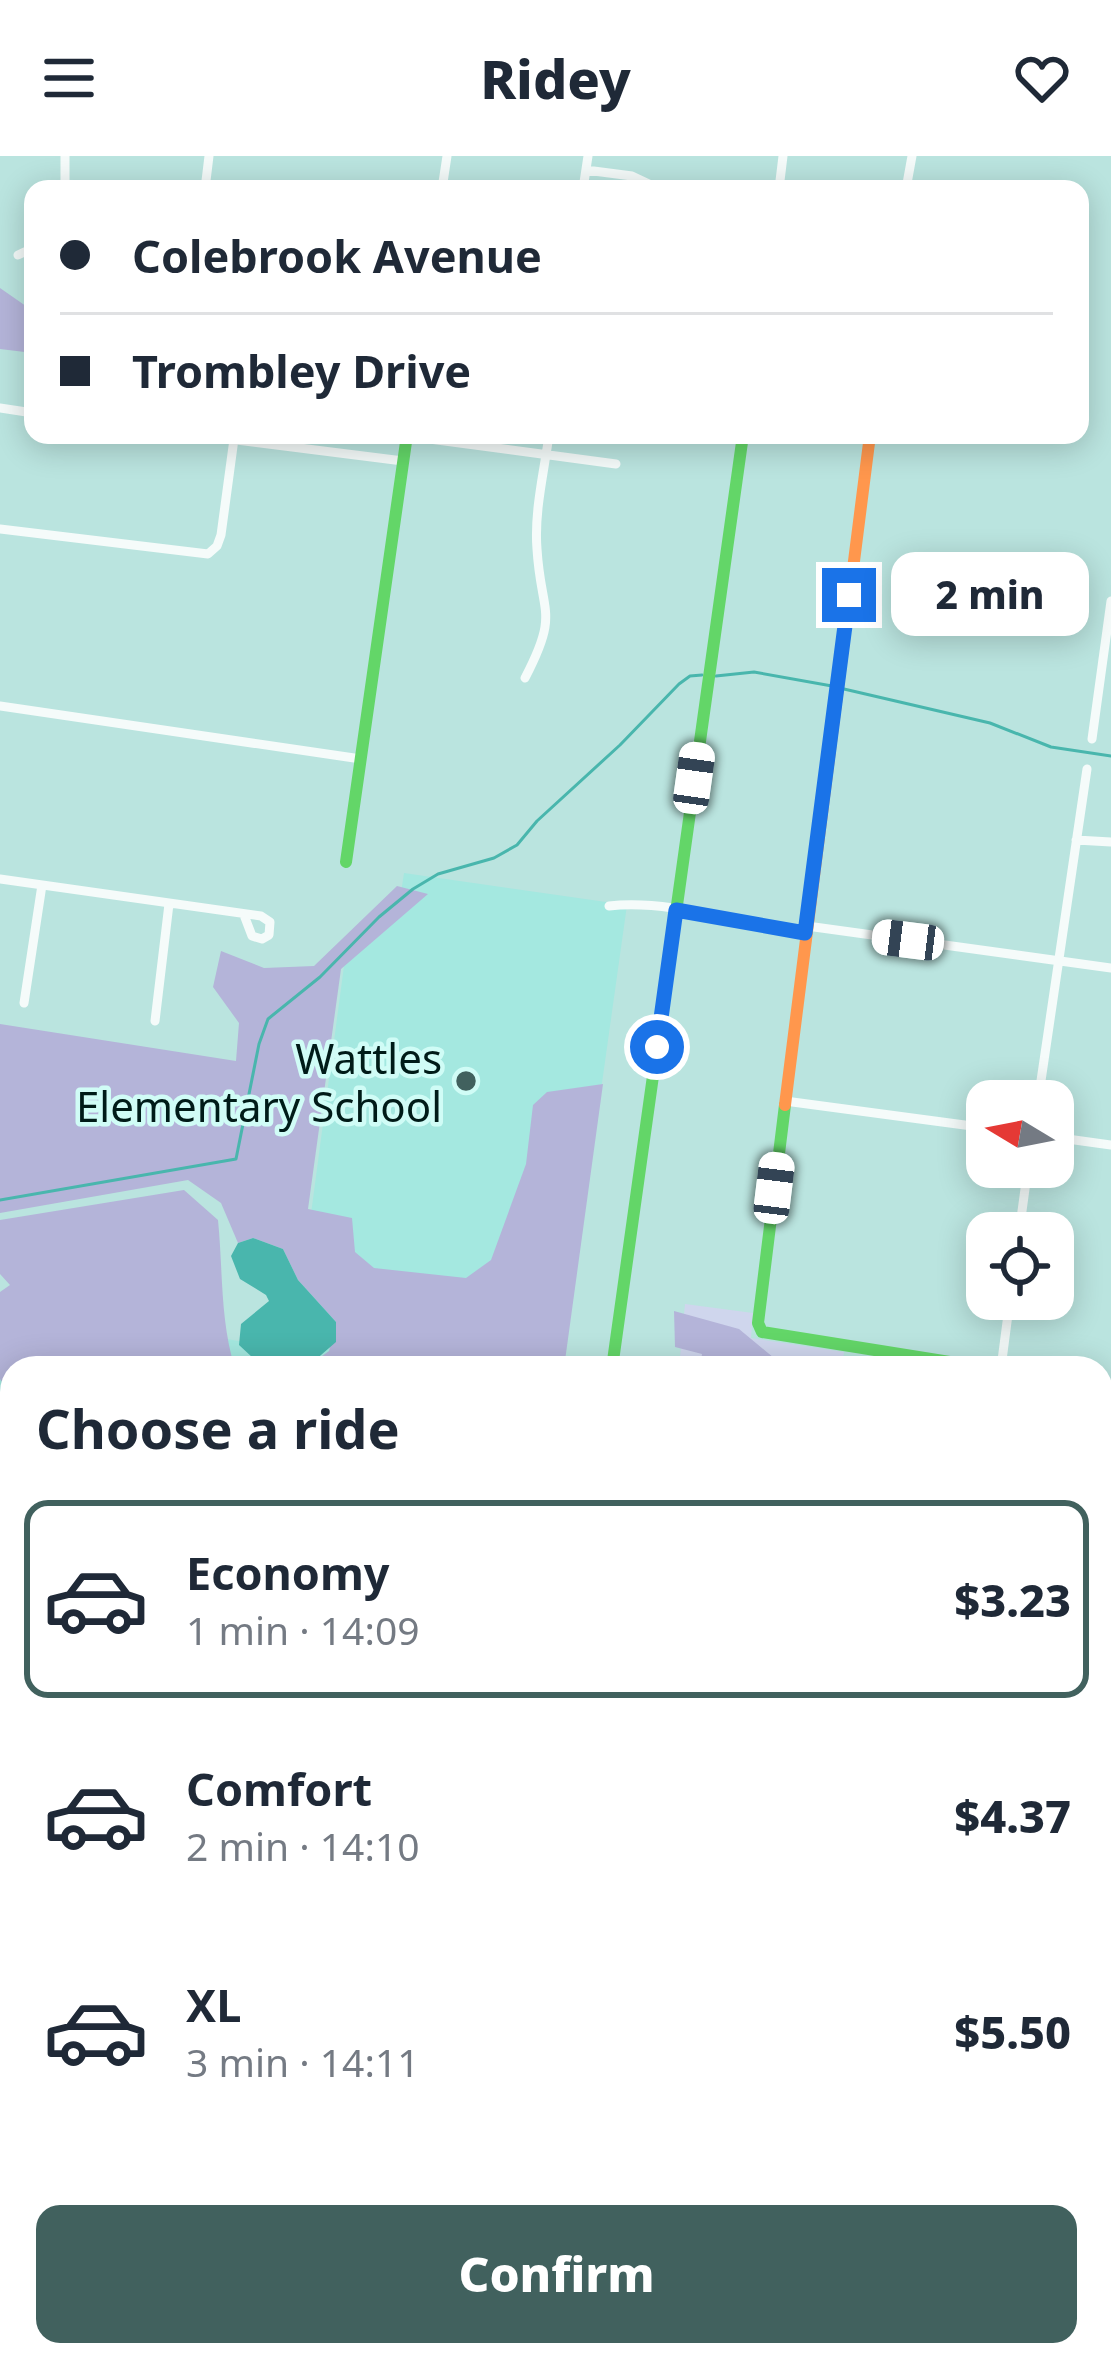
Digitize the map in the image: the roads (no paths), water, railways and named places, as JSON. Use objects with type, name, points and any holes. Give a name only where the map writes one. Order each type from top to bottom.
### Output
[{"type":"street","points":[[585,180],[588,156]]},
{"type":"street","points":[[586,170],[640,180]]},
{"type":"street","points":[[18,255],[24,252]]},
{"type":"street","points":[[0,529],[208,554],[218,546],[221,535],[233,444]]},
{"type":"street","points":[[272,444],[403,461]]},
{"type":"street","points":[[346,862],[406,444]]},
{"type":"street","points":[[470,444],[616,464]]},
{"type":"street","points":[[525,678],[548,622],[537,549],[548,444]]},
{"type":"street","points":[[614,1356],[742,444]]},
{"type":"street","points":[[869,444],[758,1318],[760,1329],[770,1336],[906,1356]]},
{"type":"street","points":[[1092,739],[1111,601]]},
{"type":"street","points":[[0,706],[361,759]]},
{"type":"street","points":[[1041,1080],[1087,769]]},
{"type":"street","points":[[1076,840],[1111,842]]},
{"type":"street","points":[[0,879],[244,915]]},
{"type":"street","points":[[24,1003],[42,885]]},
{"type":"street","points":[[155,1022],[169,904]]},
{"type":"street","points":[[610,906],[629,904],[1111,968]]},
{"type":"street","points":[[785,1101],[966,1125]]},
{"type":"street","points":[[1074,1140],[1111,1145]]},
{"type":"street","points":[[1003,1356],[1007,1320]]},
{"type":"waterway","points":[[716,676],[754,672],[832,686]]},
{"type":"waterway","points":[[0,1200],[236,1159],[268,1019],[413,889],[438,874],[494,858],[517,845],[679,684],[702,675]]},
{"type":"waterway","points":[[844,689],[990,723],[1051,747],[1111,756]]},
{"type":"place","name":"Wattles Elementary School","points":[[466,1081]]}]
